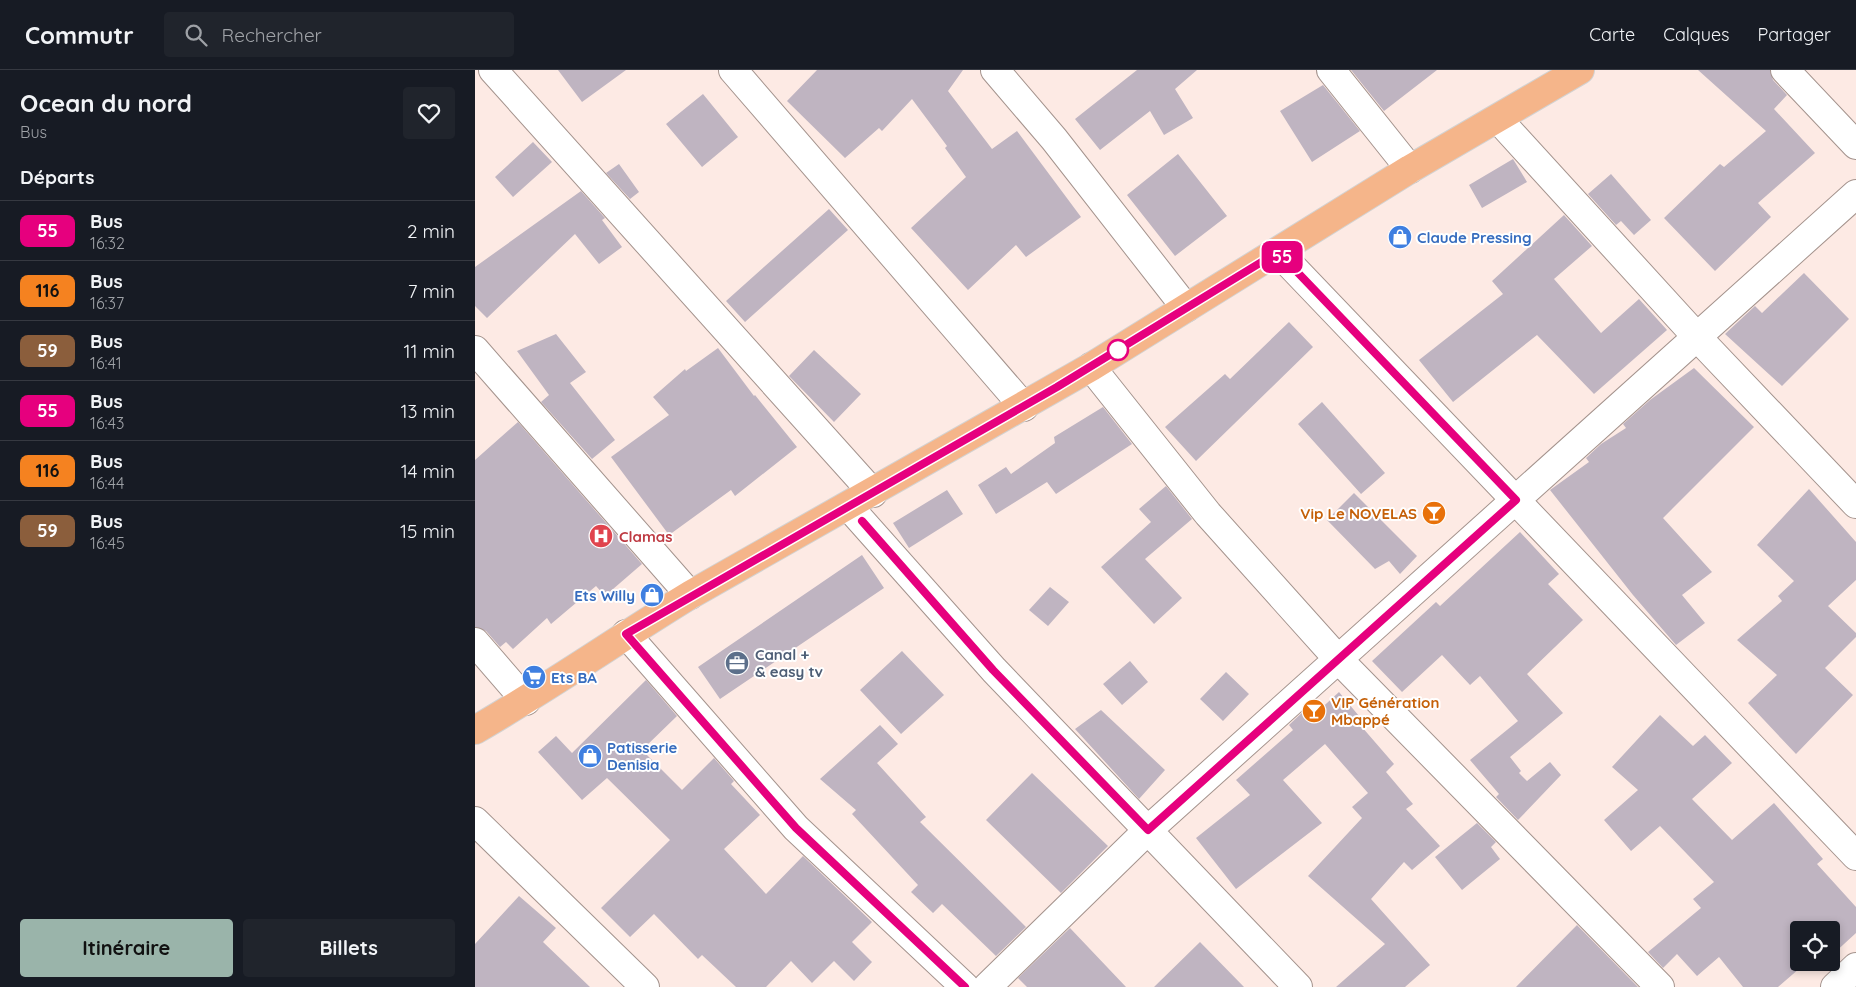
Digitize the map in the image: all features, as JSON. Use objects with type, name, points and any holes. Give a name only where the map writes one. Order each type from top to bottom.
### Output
[{"type":"highway","points":[[475,730],[526,701],[626,634],[690,595],[1024,407],[1410,169],[1581,70]]},
{"type":"street","points":[[493,70],[873,493]]},
{"type":"street","points":[[733,70],[1024,407]]},
{"type":"street","points":[[995,70],[1054,139],[1186,308]]},
{"type":"street","points":[[1331,70],[1410,169]]},
{"type":"street","points":[[1785,70],[1856,145]]},
{"type":"street","points":[[1498,119],[1697,337],[1856,504]]},
{"type":"street","points":[[987,987],[1148,830],[1856,194]]},
{"type":"street","points":[[1278,252],[1856,856]]},
{"type":"street","points":[[475,350],[690,595]]},
{"type":"street","points":[[1091,367],[1208,514],[1337,660],[1660,987]]},
{"type":"street","points":[[849,506],[993,670],[1299,987]]},
{"type":"street","points":[[626,634],[796,828],[965,987]]},
{"type":"street","points":[[475,642],[526,701]]},
{"type":"street","points":[[475,821],[645,987]]},
{"type":"street","points":[[1835,987],[1856,967]]},
{"type":"building","points":[[558,70],[626,70],[582,102]]},
{"type":"building","points":[[817,70],[963,70],[948,91],[992,149],[1017,131],[1081,217],[1026,257],[1016,245],[968,290],[911,228],[966,177],[945,148],[947,146],[912,99],[882,131],[879,128],[845,158],[787,101]]},
{"type":"building","points":[[1137,70],[1197,70],[1175,89],[1193,118],[1164,135],[1150,111],[1100,150],[1075,119]]},
{"type":"building","points":[[1351,70],[1437,70],[1384,111]]},
{"type":"building","points":[[1698,70],[1770,70],[1773,80],[1787,95],[1774,109],[1815,153],[1758,203],[1771,217],[1715,271],[1664,218],[1720,164],[1724,167],[1766,131]]},
{"type":"building","points":[[1323,85],[1360,131],[1312,162],[1280,111]]},
{"type":"building","points":[[703,94],[738,137],[702,167],[666,124]]},
{"type":"building","points":[[533,142],[552,162],[513,197],[495,177]]},
{"type":"building","points":[[1178,154],[1227,216],[1175,256],[1127,195]]},
{"type":"building","points":[[1513,159],[1527,182],[1482,208],[1469,185]]},
{"type":"building","points":[[619,164],[639,192],[630,199],[606,173]]},
{"type":"building","points":[[1611,174],[1651,220],[1634,235],[1621,221],[1616,225],[1588,194]]},
{"type":"building","points":[[581,191],[605,218],[602,220],[622,247],[599,264],[575,234],[487,318],[475,306],[475,267]]},
{"type":"building","points":[[829,209],[848,230],[745,322],[726,301]]},
{"type":"building","points":[[1564,215],[1592,246],[1554,279],[1601,333],[1639,299],[1667,330],[1594,394],[1537,335],[1453,402],[1419,360],[1503,294],[1492,281]]},
{"type":"building","points":[[1804,273],[1849,319],[1782,386],[1725,334],[1755,306],[1762,313]]},
{"type":"building","points":[[1289,322],[1313,347],[1196,461],[1165,427],[1225,374],[1230,379]]},
{"type":"building","points":[[556,334],[586,372],[570,383],[615,440],[592,459],[541,402],[549,395],[517,351]]},
{"type":"building","points":[[718,348],[754,396],[797,447],[735,496],[731,490],[669,535],[611,457],[669,415],[653,397],[685,369],[686,371]]},
{"type":"building","points":[[814,350],[861,394],[834,422],[789,376]]},
{"type":"building","points":[[1694,368],[1754,427],[1663,518],[1712,572],[1682,595],[1705,623],[1676,645],[1633,595],[1550,490],[1589,462],[1586,458],[1601,444],[1626,428],[1623,424],[1650,400]]},
{"type":"building","points":[[1322,402],[1385,473],[1361,494],[1298,424]]},
{"type":"building","points":[[1103,407],[1132,444],[1056,494],[1047,482],[996,514],[978,485],[1006,467],[1011,474],[1055,443],[1054,437]]},
{"type":"building","points":[[518,422],[642,564],[605,596],[596,586],[551,624],[547,618],[513,649],[506,642],[500,647],[486,631],[475,627],[475,460]]},
{"type":"building","points":[[1166,486],[1192,519],[1145,559],[1182,598],[1154,624],[1101,567],[1151,522],[1139,509]]},
{"type":"building","points":[[1809,489],[1856,542],[1856,580],[1828,606],[1856,633],[1856,637],[1825,668],[1853,695],[1796,754],[1748,703],[1777,675],[1737,640],[1782,601],[1778,596],[1794,581],[1757,545]]},
{"type":"building","points":[[947,490],[963,514],[909,548],[893,523]]},
{"type":"building","points":[[1354,493],[1417,556],[1400,574],[1389,561],[1375,569],[1327,520]]},
{"type":"building","points":[[1520,532],[1559,574],[1548,584],[1583,620],[1527,674],[1563,713],[1510,757],[1521,771],[1519,773],[1527,781],[1550,762],[1561,775],[1518,820],[1496,797],[1499,794],[1470,760],[1518,721],[1480,676],[1470,685],[1442,655],[1402,692],[1372,661],[1436,602],[1440,606]]},
{"type":"building","points":[[862,555],[884,588],[720,699],[698,667]]},
{"type":"building","points":[[1050,587],[1069,602],[1048,626],[1029,610]]},
{"type":"building","points":[[902,651],[944,695],[901,734],[860,690]]},
{"type":"building","points":[[1130,661],[1148,682],[1122,705],[1103,684]]},
{"type":"building","points":[[1226,672],[1249,694],[1223,721],[1200,699]]},
{"type":"building","points":[[646,680],[677,716],[642,750],[682,790],[714,758],[734,781],[731,784],[760,815],[724,849],[766,894],[803,856],[872,922],[852,942],[872,962],[854,981],[834,961],[812,983],[791,961],[766,987],[736,987],[702,955],[698,959],[654,914],[630,937],[601,908],[670,840],[607,778],[582,800],[538,752],[556,736],[572,753]]},
{"type":"building","points":[[1339,692],[1359,716],[1355,719],[1394,764],[1386,772],[1413,804],[1406,809],[1440,846],[1412,870],[1404,862],[1371,899],[1430,965],[1405,987],[1336,987],[1385,944],[1308,876],[1362,818],[1352,807],[1368,793],[1325,744],[1283,780],[1322,823],[1236,889],[1196,838],[1250,795],[1236,780],[1293,730],[1289,725],[1308,707],[1315,714]]},
{"type":"building","points":[[1101,710],[1165,770],[1139,799],[1075,729]]},
{"type":"building","points":[[1660,715],[1693,746],[1705,735],[1732,763],[1692,799],[1732,840],[1774,803],[1823,859],[1817,864],[1856,907],[1856,933],[1840,948],[1840,921],[1790,921],[1790,971],[1797,971],[1778,987],[1743,987],[1719,957],[1697,976],[1677,954],[1663,968],[1648,952],[1701,908],[1693,899],[1714,882],[1660,826],[1631,851],[1604,820],[1638,790],[1612,767]]},
{"type":"building","points":[[880,725],[898,744],[877,763],[926,817],[920,822],[1026,927],[996,956],[942,904],[933,913],[911,892],[918,885],[852,814],[856,810],[820,779]]},
{"type":"building","points":[[1032,773],[1108,846],[1061,893],[986,820]]},
{"type":"building","points":[[1477,823],[1496,842],[1491,847],[1500,859],[1462,890],[1435,857]]},
{"type":"building","points":[[519,896],[556,928],[543,942],[590,987],[475,987],[475,944]]},
{"type":"building","points":[[1577,925],[1638,987],[1516,987]]},
{"type":"building","points":[[1070,928],[1126,987],[1027,987],[1018,978]]},
{"type":"building","points":[[1200,942],[1244,987],[1154,987]]},
{"type":"bus line","name":"55","points":[[862,521],[993,670],[1148,830],[1516,500],[1278,252],[1057,387],[690,595],[626,634],[796,828],[965,987]]},
{"type":"place","name":"Claude Pressing","points":[[1400,237]]},
{"type":"place","name":"Vip Le NOVELAS","points":[[1434,513]]},
{"type":"place","name":"Clamas","points":[[601,536]]},
{"type":"place","name":"Ets Willy","points":[[652,595]]},
{"type":"place","name":"Canal + & easy tv","points":[[737,663]]},
{"type":"place","name":"Ets BA","points":[[534,677]]},
{"type":"place","name":"VIP Génération Mbappé","points":[[1314,711]]},
{"type":"place","name":"Patisserie Denisia","points":[[590,756]]}]
